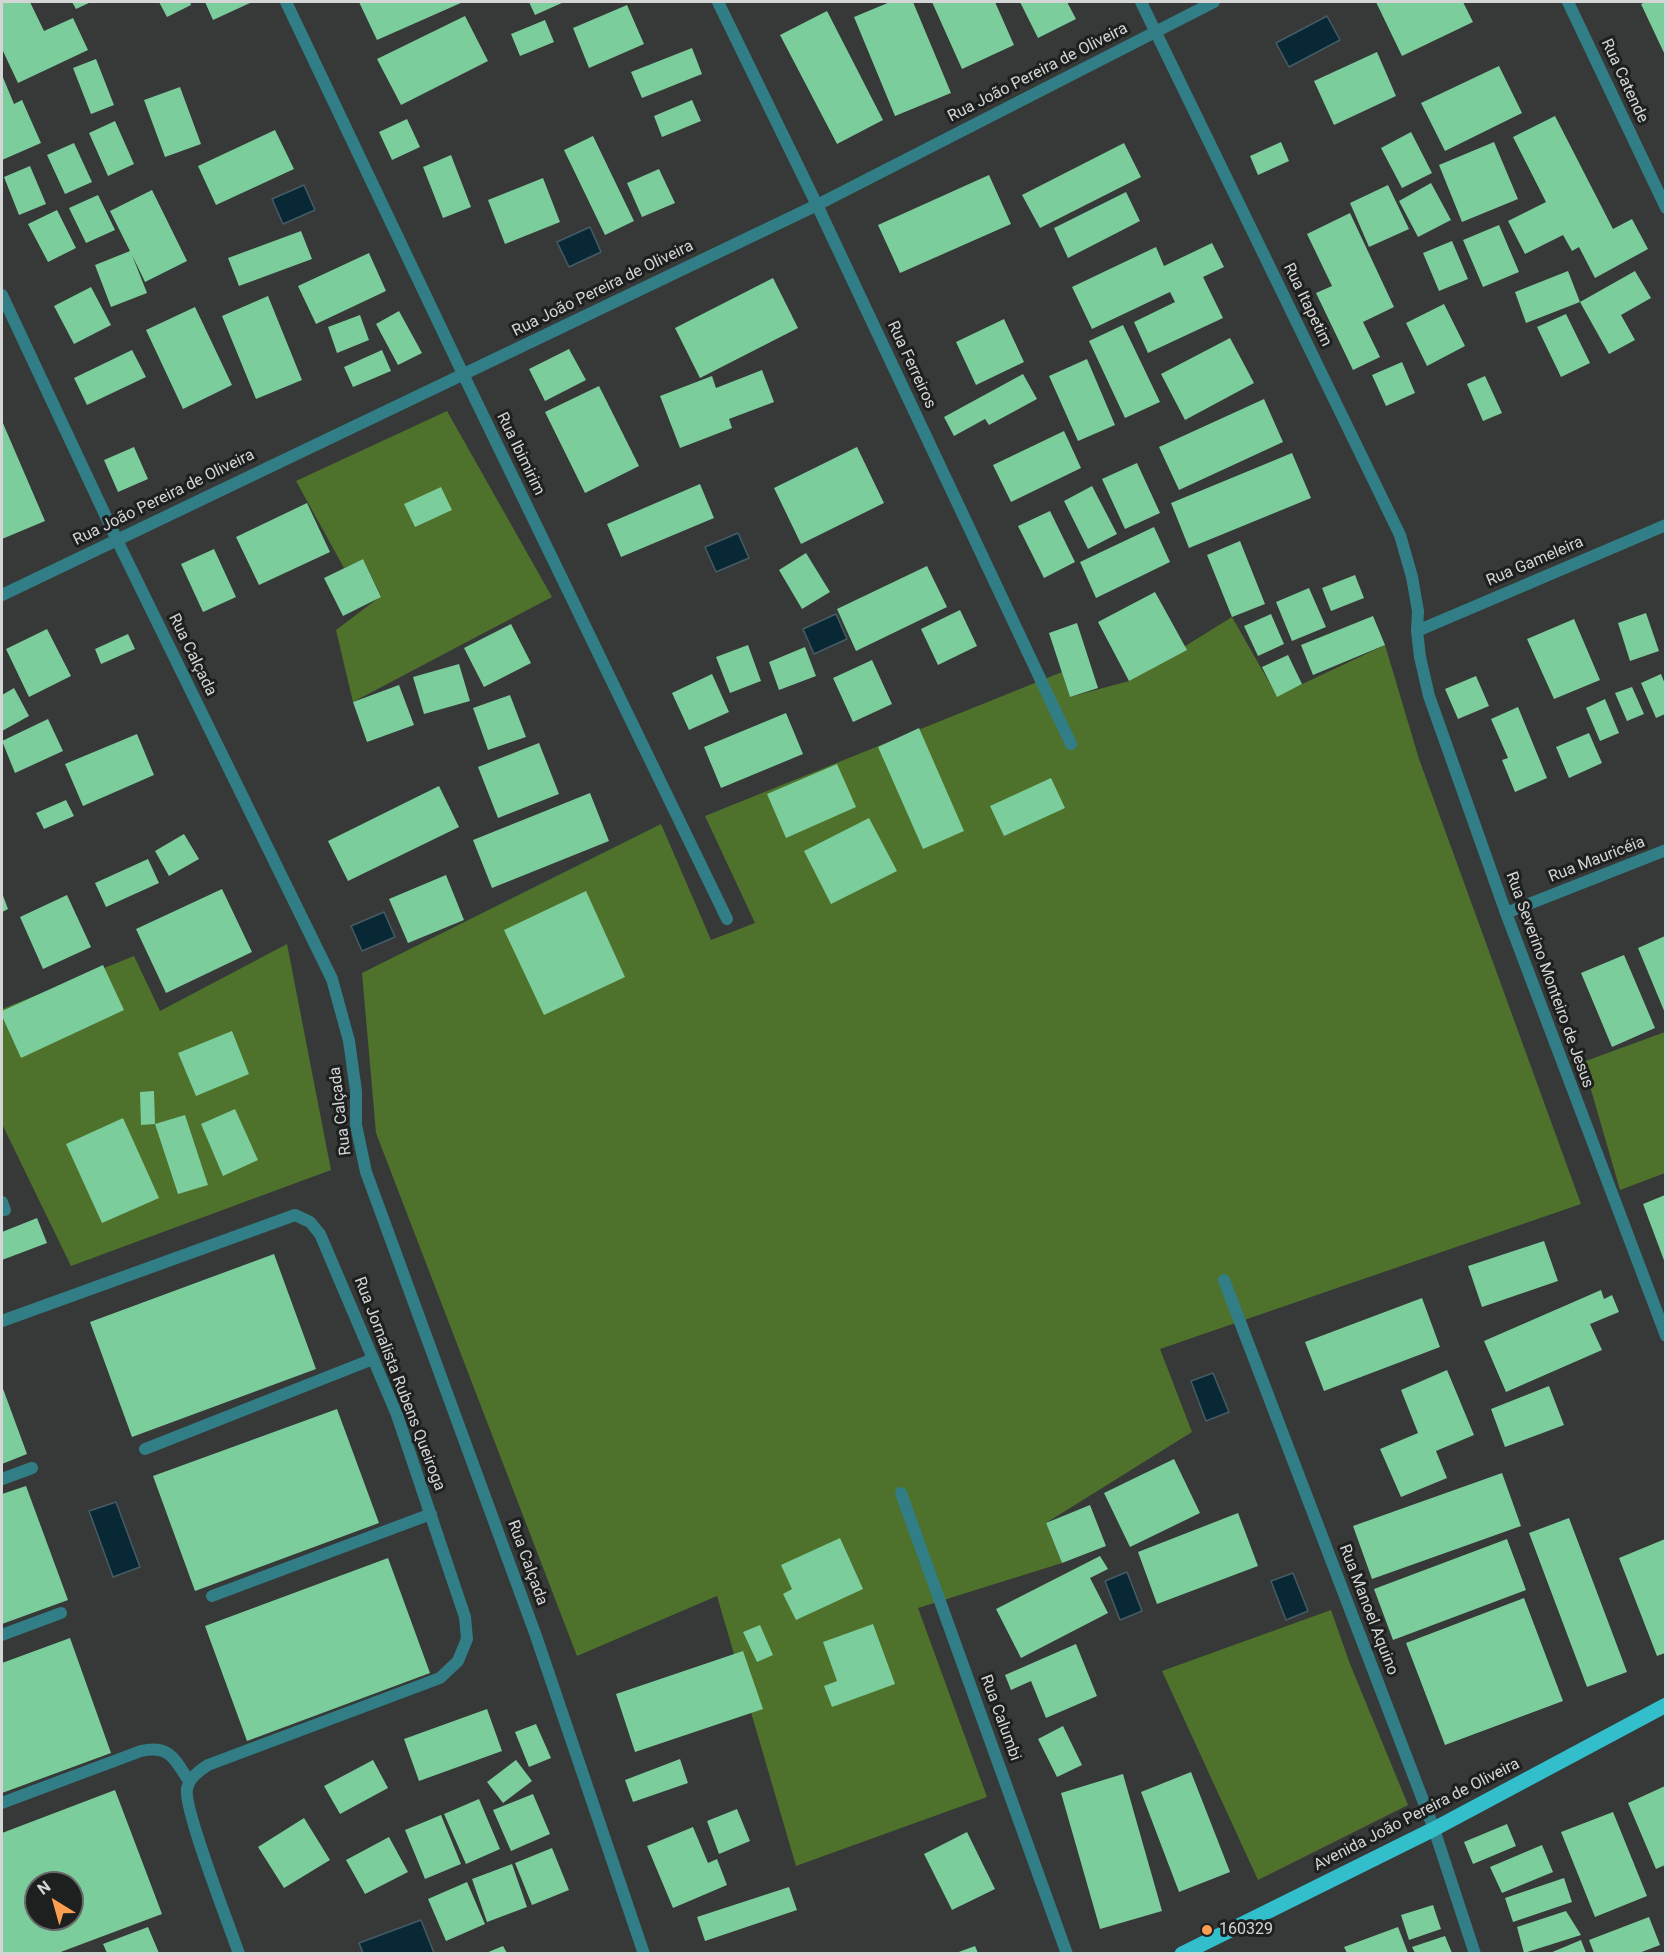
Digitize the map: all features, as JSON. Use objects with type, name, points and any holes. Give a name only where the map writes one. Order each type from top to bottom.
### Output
[{"type":"main road","name":"Avenida João Pereira de Oliveira","points":[[1182,1953],[1434,1829],[1665,1705]]},
{"type":"street","name":"Rua Ibimirim","points":[[286,2],[727,919]]},
{"type":"street","name":"Rua Ferreiros","points":[[718,2],[817,205],[1071,744]]},
{"type":"street","name":"Rua Itapetim","points":[[1141,2],[1400,535],[1412,577],[1418,611],[1417,631]]},
{"type":"street","name":"Rua João Pereira de Oliveira","points":[[2,595],[116,538],[817,205],[1214,2]]},
{"type":"street","name":"Rua Catende","points":[[1568,2],[1665,208]]},
{"type":"street","name":"Rua Calçada","points":[[2,295],[116,538],[332,978],[349,1041],[356,1091],[356,1125],[366,1172],[536,1636],[644,1953]]},
{"type":"street","name":"Rua Gameleira","points":[[1417,631],[1665,525]]},
{"type":"street","name":"Rua Severino Monteiro de Jesus","points":[[1417,631],[1420,657],[1430,696],[1506,913],[1665,1336]]},
{"type":"street","name":"Rua Mauricéia","points":[[1506,913],[1665,850]]},
{"type":"street","name":"Rua Jornalista Rubens Queiroga","points":[[2,1321],[296,1215],[310,1222],[320,1234],[397,1415],[465,1617],[467,1639],[459,1661],[440,1678],[208,1765],[189,1781]]},
{"type":"street","name":"Rua Manoel Aquino","points":[[1224,1280],[1434,1829],[1475,1953]]},
{"type":"street","points":[[145,1449],[373,1359]]},
{"type":"street","points":[[2,1479],[32,1468]]},
{"type":"street","name":"Rua Calumbi","points":[[901,1493],[1067,1953]]},
{"type":"street","points":[[212,1596],[431,1514]]},
{"type":"street","points":[[2,1635],[61,1613]]},
{"type":"street","points":[[2,1803],[141,1751],[154,1748],[164,1750],[172,1756],[189,1781],[186,1791],[193,1822],[239,1953]]},
{"type":"green space","points":[[447,411],[552,597],[353,702],[336,630],[381,596],[363,559],[344,568],[296,481]]},
{"type":"green space","points":[[1232,617],[1277,696],[1385,645],[1419,759],[1581,1204],[1160,1349],[1192,1432],[1046,1523],[1062,1563],[918,1608],[987,1797],[796,1866],[717,1596],[577,1656],[376,1133],[362,973],[661,824],[711,940],[755,923],[705,816],[1062,672],[1070,697],[1129,681]]},
{"type":"green space","points":[[287,944],[331,1170],[71,1266],[2,1124],[2,1009],[134,956],[160,1011]]},
{"type":"green space","points":[[1665,1032],[1665,1173],[1620,1190],[1583,1062]]},
{"type":"green space","points":[[1331,1610],[1350,1664],[1408,1805],[1258,1880],[1162,1671]]},
{"type":"water","points":[[1327,16],[1340,40],[1289,67],[1276,43]]},
{"type":"water","points":[[304,185],[315,210],[283,224],[272,199]]},
{"type":"water","points":[[590,227],[601,252],[569,267],[557,242]]},
{"type":"water","points":[[738,533],[749,558],[716,572],[705,547]]},
{"type":"water","points":[[836,614],[847,639],[814,654],[803,629]]},
{"type":"water","points":[[384,912],[395,937],[362,951],[351,926]]},
{"type":"water","points":[[1213,1373],[1229,1412],[1206,1421],[1191,1381]]},
{"type":"water","points":[[116,1502],[140,1567],[113,1577],[89,1511]]},
{"type":"water","points":[[1127,1572],[1142,1611],[1120,1620],[1105,1581]]},
{"type":"water","points":[[1293,1573],[1308,1611],[1286,1620],[1271,1581]]},
{"type":"water","points":[[421,1920],[434,1953],[363,1953],[359,1943]]},
{"type":"building","points":[[2,2],[30,2],[44,31],[73,18],[88,50],[18,83],[2,49]]},
{"type":"building","points":[[72,2],[91,2],[76,9]]},
{"type":"building","points":[[159,2],[190,2],[191,5],[167,17]]},
{"type":"building","points":[[205,2],[249,2],[250,3],[213,20]]},
{"type":"building","points":[[359,2],[463,2],[377,40]]},
{"type":"building","points":[[529,2],[564,2],[535,15]]},
{"type":"building","points":[[890,2],[913,2],[951,93],[895,116],[854,17]]},
{"type":"building","points":[[932,2],[995,2],[1014,45],[962,69]]},
{"type":"building","points":[[1020,2],[1067,2],[1076,19],[1038,38]]},
{"type":"building","points":[[1376,2],[1463,2],[1473,22],[1402,56]]},
{"type":"building","points":[[1665,2],[1665,55],[1641,4]]},
{"type":"building","points":[[627,5],[644,44],[589,68],[573,28]]},
{"type":"building","points":[[827,11],[883,120],[837,144],[780,35]]},
{"type":"building","points":[[465,16],[488,61],[401,105],[377,59]]},
{"type":"building","points":[[545,20],[554,42],[520,56],[511,34]]},
{"type":"building","points":[[692,48],[702,74],[642,98],[631,72]]},
{"type":"building","points":[[1377,52],[1396,96],[1334,125],[1314,81]]},
{"type":"building","points":[[96,59],[114,105],[91,114],[73,68]]},
{"type":"building","points":[[1499,66],[1522,113],[1445,151],[1421,103]]},
{"type":"building","points":[[2,75],[14,104],[22,100],[41,143],[2,160]]},
{"type":"building","points":[[180,87],[201,144],[165,157],[144,100]]},
{"type":"building","points":[[692,100],[701,121],[662,137],[654,116]]},
{"type":"building","points":[[1555,116],[1613,229],[1632,219],[1648,249],[1595,278],[1579,247],[1572,251],[1563,235],[1525,254],[1508,221],[1546,202],[1513,137]]},
{"type":"building","points":[[407,119],[420,147],[392,160],[379,132]]},
{"type":"building","points":[[115,121],[134,164],[108,176],[89,133]]},
{"type":"building","points":[[275,130],[294,169],[216,205],[198,166]]},
{"type":"building","points":[[1411,132],[1432,173],[1402,188],[1381,148]]},
{"type":"building","points":[[593,136],[634,221],[605,235],[564,150]]},
{"type":"building","points":[[1281,142],[1289,161],[1258,175],[1250,156]]},
{"type":"building","points":[[1494,142],[1518,199],[1462,222],[1439,165]]},
{"type":"building","points":[[74,143],[92,182],[65,194],[47,155]]},
{"type":"building","points":[[1124,143],[1141,177],[1040,228],[1022,195]]},
{"type":"building","points":[[451,155],[471,207],[443,218],[423,167]]},
{"type":"building","points":[[30,166],[46,204],[19,215],[4,177]]},
{"type":"building","points":[[659,169],[675,203],[642,217],[627,183]]},
{"type":"building","points":[[989,175],[1011,224],[900,273],[878,225]]},
{"type":"building","points":[[543,178],[560,222],[505,244],[488,200]]},
{"type":"building","points":[[1431,183],[1451,220],[1418,237],[1399,201]]},
{"type":"building","points":[[1388,185],[1409,229],[1369,247],[1350,203]]},
{"type":"building","points":[[152,190],[187,261],[145,282],[132,255],[147,293],[111,307],[95,265],[130,251],[110,211]]},
{"type":"building","points":[[1126,192],[1140,221],[1068,258],[1054,228]]},
{"type":"building","points":[[98,195],[115,230],[86,243],[69,208]]},
{"type":"building","points":[[57,210],[76,248],[48,262],[28,224]]},
{"type":"building","points":[[1350,213],[1394,307],[1363,322],[1380,357],[1353,370],[1316,293],[1332,286],[1307,234]]},
{"type":"building","points":[[1499,225],[1519,272],[1483,287],[1463,240]]},
{"type":"building","points":[[301,231],[312,259],[239,286],[228,258]]},
{"type":"building","points":[[1452,241],[1468,279],[1439,291],[1423,253]]},
{"type":"building","points":[[1212,243],[1224,267],[1203,277],[1223,318],[1148,353],[1134,322],[1175,302],[1170,292],[1092,329],[1072,287],[1156,247],[1164,266]]},
{"type":"building","points":[[369,253],[386,291],[316,324],[298,286]]},
{"type":"building","points":[[1568,271],[1580,302],[1526,323],[1515,292]]},
{"type":"building","points":[[1635,271],[1651,298],[1621,315],[1635,340],[1609,354],[1580,302]]},
{"type":"building","points":[[773,278],[798,328],[700,378],[675,328]]},
{"type":"building","points":[[91,287],[111,325],[74,344],[54,306]]},
{"type":"building","points":[[268,296],[302,380],[256,399],[222,316]]},
{"type":"building","points":[[1444,304],[1465,346],[1427,366],[1406,323]]},
{"type":"building","points":[[195,307],[232,385],[183,409],[146,330]]},
{"type":"building","points":[[399,311],[422,353],[398,365],[376,324]]},
{"type":"building","points":[[1566,314],[1590,363],[1561,377],[1537,327]]},
{"type":"building","points":[[360,315],[369,340],[337,353],[328,327]]},
{"type":"building","points":[[1004,319],[1024,362],[976,385],[956,342]]},
{"type":"building","points":[[1123,325],[1160,402],[1125,418],[1089,341]]},
{"type":"building","points":[[1230,338],[1254,383],[1185,420],[1161,374]]},
{"type":"building","points":[[569,349],[586,380],[545,401],[529,369]]},
{"type":"building","points":[[132,350],[146,377],[87,405],[74,378]]},
{"type":"building","points":[[382,350],[391,371],[353,387],[344,367]]},
{"type":"building","points":[[1087,359],[1115,425],[1078,441],[1049,376]]},
{"type":"building","points":[[1402,362],[1415,393],[1386,406],[1372,375]]},
{"type":"building","points":[[762,370],[774,402],[729,419],[732,428],[680,448],[660,396],[712,376],[716,388]]},
{"type":"building","points":[[1023,374],[1037,399],[989,425],[985,419],[954,436],[944,417]]},
{"type":"building","points":[[1485,376],[1502,413],[1483,421],[1467,384]]},
{"type":"building","points":[[599,386],[639,466],[585,493],[545,412]]},
{"type":"building","points":[[1264,399],[1283,442],[1179,490],[1159,447]]},
{"type":"building","points":[[2,421],[45,521],[2,539]]},
{"type":"building","points":[[1064,431],[1081,468],[1011,502],[993,465]]},
{"type":"building","points":[[134,447],[148,479],[118,492],[104,460]]},
{"type":"building","points":[[857,447],[884,503],[801,544],[774,488]]},
{"type":"building","points":[[1292,453],[1311,498],[1189,548],[1171,503]]},
{"type":"building","points":[[1137,463],[1160,513],[1125,529],[1102,479]]},
{"type":"building","points":[[700,484],[714,518],[621,557],[607,524]]},
{"type":"building","points":[[1092,486],[1117,534],[1088,549],[1064,501]]},
{"type":"building","points":[[441,487],[452,510],[415,527],[404,504]]},
{"type":"building","points":[[307,503],[330,552],[259,585],[236,537]]},
{"type":"building","points":[[1050,511],[1075,562],[1044,578],[1018,526]]},
{"type":"building","points":[[1154,527],[1170,562],[1096,598],[1080,562]]},
{"type":"building","points":[[1240,541],[1265,604],[1232,617],[1207,555]]},
{"type":"building","points":[[214,549],[236,597],[203,612],[181,564]]},
{"type":"building","points":[[806,553],[830,592],[802,609],[779,570]]},
{"type":"building","points":[[363,559],[381,597],[343,616],[324,578]]},
{"type":"building","points":[[927,566],[947,607],[856,651],[837,609]]},
{"type":"building","points":[[1355,575],[1364,598],[1331,611],[1322,588]]},
{"type":"building","points":[[1309,588],[1326,627],[1292,641],[1276,602]]},
{"type":"building","points":[[1155,592],[1187,650],[1129,681],[1098,622]]},
{"type":"building","points":[[960,610],[977,646],[938,665],[921,629]]},
{"type":"building","points":[[1646,613],[1659,651],[1630,661],[1618,623]]},
{"type":"building","points":[[1271,614],[1284,644],[1258,656],[1244,626]]},
{"type":"building","points":[[1373,616],[1385,645],[1313,675],[1301,645]]},
{"type":"building","points":[[1574,619],[1600,680],[1554,699],[1527,639]]},
{"type":"building","points":[[1077,623],[1098,688],[1070,697],[1049,633]]},
{"type":"building","points":[[511,624],[531,663],[484,687],[464,648]]},
{"type":"building","points":[[47,629],[71,676],[29,697],[6,649]]},
{"type":"building","points":[[128,634],[135,649],[101,664],[95,649]]},
{"type":"building","points":[[748,645],[761,681],[730,693],[716,657]]},
{"type":"building","points":[[805,647],[816,676],[779,690],[769,662]]},
{"type":"building","points":[[1288,655],[1302,684],[1277,697],[1262,667]]},
{"type":"building","points":[[872,660],[892,704],[853,722],[833,678]]},
{"type":"building","points":[[459,664],[470,701],[424,714],[413,677]]},
{"type":"building","points":[[712,674],[729,712],[689,730],[672,693]]},
{"type":"building","points":[[1661,674],[1665,684],[1665,714],[1656,718],[1641,683]]},
{"type":"building","points":[[1476,676],[1489,706],[1458,719],[1445,689]]},
{"type":"building","points":[[399,685],[414,725],[367,742],[353,702]]},
{"type":"building","points":[[1632,687],[1644,714],[1627,721],[1615,693]]},
{"type":"building","points":[[14,688],[29,716],[2,731],[2,695]]},
{"type":"building","points":[[510,695],[526,737],[488,750],[473,708]]},
{"type":"building","points":[[1605,699],[1619,733],[1600,741],[1586,708]]},
{"type":"building","points":[[1518,707],[1547,778],[1515,792],[1502,760],[1508,758],[1491,719]]},
{"type":"building","points":[[786,713],[803,754],[721,788],[704,747]]},
{"type":"building","points":[[48,719],[63,751],[15,773],[2,741]]},
{"type":"building","points":[[919,728],[964,831],[923,849],[878,747]]},
{"type":"building","points":[[1589,733],[1602,763],[1569,778],[1556,747]]},
{"type":"building","points":[[137,734],[154,775],[83,806],[65,764]]},
{"type":"building","points":[[539,743],[559,794],[498,818],[478,767]]},
{"type":"building","points":[[837,764],[856,807],[786,838],[767,794]]},
{"type":"building","points":[[1051,778],[1065,808],[1004,836],[990,806]]},
{"type":"building","points":[[439,786],[459,827],[348,881],[328,841]]},
{"type":"building","points":[[590,793],[609,841],[492,888],[473,840]]},
{"type":"building","points":[[66,800],[74,816],[44,829],[36,813]]},
{"type":"building","points":[[869,818],[897,871],[831,904],[804,851]]},
{"type":"building","points":[[184,834],[199,859],[169,876],[155,851]]},
{"type":"building","points":[[148,859],[159,883],[106,907],[95,883]]},
{"type":"building","points":[[446,875],[464,920],[408,943],[389,899]]},
{"type":"building","points":[[222,889],[252,952],[166,993],[136,929]]},
{"type":"building","points":[[586,891],[625,977],[544,1015],[504,930]]},
{"type":"building","points":[[2,893],[8,909],[2,912]]},
{"type":"building","points":[[67,895],[91,947],[43,969],[20,917]]},
{"type":"building","points":[[1665,936],[1665,1013],[1638,948]]},
{"type":"building","points":[[1624,955],[1655,1028],[1612,1047],[1581,973]]},
{"type":"building","points":[[103,965],[124,1010],[21,1058],[2,1016],[2,1011]]},
{"type":"building","points":[[232,1031],[249,1074],[196,1096],[178,1053]]},
{"type":"building","points":[[154,1091],[155,1124],[141,1125],[140,1092]]},
{"type":"building","points":[[235,1109],[258,1160],[223,1176],[201,1124]]},
{"type":"building","points":[[185,1115],[208,1185],[178,1194],[155,1124]]},
{"type":"building","points":[[123,1118],[159,1198],[102,1223],[66,1144]]},
{"type":"building","points":[[1665,1195],[1665,1263],[1643,1204]]},
{"type":"building","points":[[37,1218],[47,1243],[2,1260],[2,1232]]},
{"type":"building","points":[[1544,1241],[1558,1281],[1482,1307],[1468,1266]]},
{"type":"building","points":[[274,1254],[316,1369],[132,1437],[90,1322]]},
{"type":"building","points":[[1601,1290],[1604,1299],[1612,1295],[1619,1312],[1590,1324],[1602,1350],[1506,1392],[1484,1341]]},
{"type":"building","points":[[1422,1298],[1440,1347],[1324,1391],[1305,1342]]},
{"type":"building","points":[[1447,1370],[1474,1435],[1436,1451],[1447,1478],[1401,1497],[1380,1449],[1418,1433],[1401,1390]]},
{"type":"building","points":[[2,1386],[27,1454],[2,1464]]},
{"type":"building","points":[[1549,1386],[1564,1425],[1505,1447],[1491,1409]]},
{"type":"building","points":[[337,1409],[379,1523],[195,1591],[153,1476]]},
{"type":"building","points":[[1174,1459],[1200,1513],[1130,1547],[1104,1493]]},
{"type":"building","points":[[1502,1473],[1521,1526],[1372,1579],[1353,1526]]},
{"type":"building","points":[[26,1486],[68,1600],[2,1624],[2,1494]]},
{"type":"building","points":[[1090,1505],[1106,1546],[1062,1563],[1046,1523]]},
{"type":"building","points":[[1238,1513],[1258,1566],[1157,1604],[1138,1552]]},
{"type":"building","points":[[1569,1518],[1627,1672],[1587,1687],[1529,1533]]},
{"type":"building","points":[[840,1538],[863,1589],[796,1620],[783,1594],[792,1589],[781,1565]]},
{"type":"building","points":[[1507,1539],[1526,1590],[1393,1640],[1374,1589]]},
{"type":"building","points":[[1665,1539],[1665,1653],[1657,1656],[1619,1558]]},
{"type":"building","points":[[1100,1556],[1108,1569],[1090,1578],[1108,1613],[1021,1658],[996,1609]]},
{"type":"building","points":[[388,1558],[430,1673],[247,1741],[205,1626]]},
{"type":"building","points":[[1524,1598],[1563,1701],[1445,1745],[1406,1643]]},
{"type":"building","points":[[873,1624],[895,1684],[832,1707],[824,1686],[837,1681],[823,1642]]},
{"type":"building","points":[[760,1625],[773,1655],[757,1662],[743,1632]]},
{"type":"building","points":[[70,1638],[111,1753],[2,1793],[2,1663]]},
{"type":"building","points":[[1076,1644],[1097,1696],[1046,1718],[1031,1681],[1011,1690],[1005,1675]]},
{"type":"building","points":[[743,1651],[763,1709],[635,1752],[616,1694]]},
{"type":"building","points":[[487,1709],[502,1751],[419,1781],[404,1739]]},
{"type":"building","points":[[536,1724],[551,1758],[529,1767],[515,1732]]},
{"type":"building","points":[[1063,1726],[1082,1765],[1057,1777],[1038,1739]]},
{"type":"building","points":[[680,1759],[688,1783],[633,1802],[625,1780]]},
{"type":"building","points":[[373,1760],[388,1788],[340,1814],[324,1786]]},
{"type":"building","points":[[516,1760],[532,1781],[503,1803],[487,1782]]},
{"type":"building","points":[[1191,1772],[1230,1872],[1179,1892],[1141,1792]]},
{"type":"building","points":[[1123,1774],[1162,1911],[1100,1929],[1061,1793]]},
{"type":"building","points":[[1665,1786],[1665,1865],[1656,1869],[1628,1803]]},
{"type":"building","points":[[115,1790],[162,1914],[58,1953],[2,1953],[2,1833]]},
{"type":"building","points":[[533,1794],[550,1834],[511,1851],[493,1810]]},
{"type":"building","points":[[479,1799],[500,1849],[466,1864],[444,1814]]},
{"type":"building","points":[[737,1809],[750,1841],[719,1854],[707,1821]]},
{"type":"building","points":[[1613,1812],[1647,1896],[1595,1917],[1561,1832]]},
{"type":"building","points":[[441,1815],[461,1864],[425,1879],[405,1830]]},
{"type":"building","points":[[304,1818],[330,1860],[284,1888],[258,1847]]},
{"type":"building","points":[[1507,1824],[1516,1846],[1473,1864],[1464,1842]]},
{"type":"building","points":[[693,1827],[708,1863],[717,1859],[727,1885],[673,1908],[647,1846]]},
{"type":"building","points":[[967,1832],[995,1889],[952,1910],[924,1854]]},
{"type":"building","points":[[389,1837],[408,1872],[365,1894],[346,1860]]},
{"type":"building","points":[[1542,1845],[1553,1872],[1502,1893],[1490,1867]]},
{"type":"building","points":[[552,1848],[569,1890],[532,1905],[515,1863]]},
{"type":"building","points":[[512,1864],[527,1907],[487,1922],[472,1879]]},
{"type":"building","points":[[1564,1878],[1572,1902],[1513,1922],[1505,1898]]},
{"type":"building","points":[[467,1882],[485,1924],[446,1941],[428,1899]]},
{"type":"building","points":[[789,1887],[797,1910],[705,1941],[697,1917]]},
{"type":"building","points":[[1433,1905],[1441,1929],[1409,1940],[1401,1915]]},
{"type":"building","points":[[1566,1911],[1581,1935],[1524,1953],[1517,1927]]},
{"type":"building","points":[[1649,1917],[1660,1945],[1639,1953],[1594,1953],[1589,1940]]},
{"type":"building","points":[[148,1927],[159,1953],[107,1953],[103,1944]]},
{"type":"building","points":[[1398,1927],[1408,1953],[1347,1953],[1344,1947]]},
{"type":"building","points":[[1445,1936],[1452,1953],[1415,1953],[1412,1947]]},
{"type":"building","points":[[1581,1940],[1586,1953],[1550,1953]]},
{"type":"building","points":[[503,1946],[507,1953],[486,1953]]},
{"type":"building","points":[[975,1946],[978,1953],[956,1953]]},
{"type":"place","name":"160329","points":[[1207,1930]]}]
